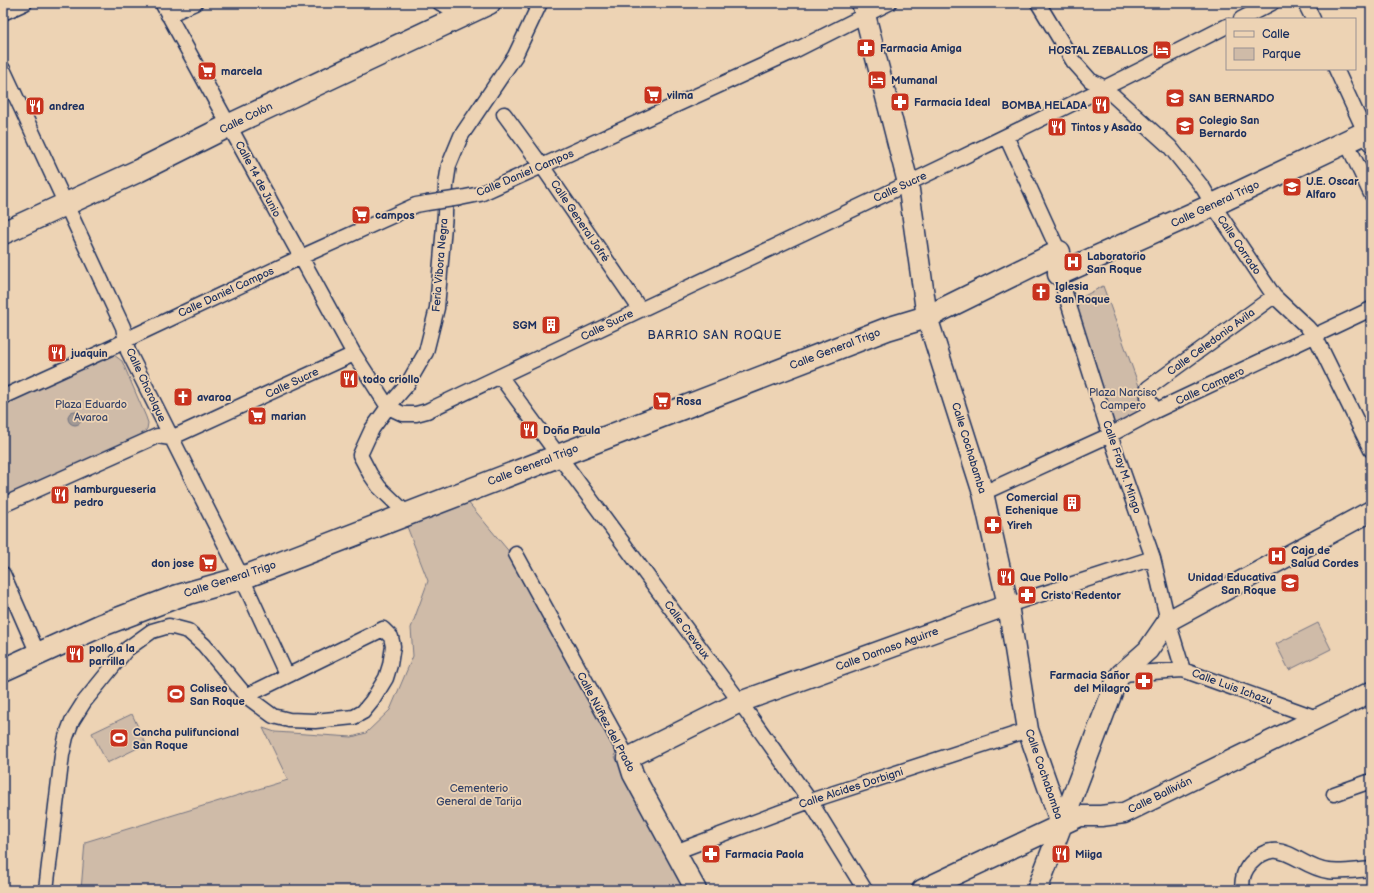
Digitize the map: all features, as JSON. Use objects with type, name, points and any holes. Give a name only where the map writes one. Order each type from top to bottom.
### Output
[{"type":"main road","name":"Calle Colón","points":[[3,233],[138,171],[460,9],[489,3]]},
{"type":"main road","name":"Calle General Trigo","points":[[1059,274],[1364,138]]},
{"type":"main road","name":"Calle General Trigo","points":[[3,670],[102,625],[178,596],[242,578],[887,329],[927,317],[1059,252]]},
{"type":"main road","name":"Calle Fray M. Mingo","points":[[1059,252],[1059,274]]},
{"type":"street","points":[[3,13],[25,3]]},
{"type":"street","points":[[165,9],[195,3]]},
{"type":"street","points":[[440,3],[460,9]]},
{"type":"street","name":"Feria Vibora Negra","points":[[407,514],[379,487],[360,455],[372,429],[407,385],[426,352],[437,308],[448,165],[462,136],[515,56],[540,3]]},
{"type":"street","name":"Calle Daniel Campos","points":[[3,397],[300,257],[416,205],[480,194],[790,53],[863,9],[889,3]]},
{"type":"street","name":"Calle Corrado","points":[[1038,3],[1073,61],[1090,80],[1106,88],[1170,147],[1203,188],[1274,296],[1315,336],[1371,450]]},
{"type":"street","points":[[1243,18],[1272,3]]},
{"type":"street","points":[[1305,3],[1312,18]]},
{"type":"street","name":"Calle 14 de Junio","points":[[165,9],[230,125],[300,257],[354,354]]},
{"type":"street","name":"Calle Cochabamba","points":[[863,9],[908,183],[927,317],[983,493],[1008,604],[1028,730],[1061,824],[1037,890]]},
{"type":"street","name":"Calle Sucre","points":[[388,407],[403,414],[416,414],[427,411],[1106,88],[1226,27]]},
{"type":"street","name":"Calle Chorolque","points":[[3,69],[123,327],[128,351],[242,578],[287,676]]},
{"type":"street","points":[[1336,70],[1364,138],[1371,194]]},
{"type":"street","name":"Calle General Jofré","points":[[504,114],[542,166],[640,309]]},
{"type":"street","name":"Calle Fray M. Mingo","points":[[1006,136],[1059,252]]},
{"type":"street","name":"Calle Fray M. Mingo","points":[[1059,274],[1110,435],[1153,558],[1168,621],[1182,670]]},
{"type":"street","name":"Calle Celedonio Avila","points":[[1155,411],[1148,397],[1148,388],[1274,296]]},
{"type":"street","name":"Calle Campero","points":[[983,493],[1110,435],[1155,411],[1371,309]]},
{"type":"street","points":[[354,354],[388,407]]},
{"type":"street","name":"Calle Sucre","points":[[3,505],[157,436],[171,438],[354,354]]},
{"type":"street","name":"Calle Crevaux","points":[[500,376],[740,702],[810,801],[865,890]]},
{"type":"street","points":[[1061,824],[1116,682],[1121,674],[1148,650],[1168,621],[1371,511]]},
{"type":"street","name":"Calle Núñez del Prado","points":[[516,554],[628,758],[633,774],[696,890]]},
{"type":"street","name":"Calle Damaso Aguirre","points":[[628,758],[740,702],[1008,604],[1153,558]]},
{"type":"street","points":[[3,574],[38,654]]},
{"type":"street","points":[[46,890],[62,755],[66,737],[72,721],[84,702],[127,650],[152,631],[169,626],[188,631],[204,645],[246,696],[273,716],[289,720],[315,721],[354,717],[363,712],[372,701],[386,678],[393,646],[391,637],[383,629],[246,696]]},
{"type":"street","name":"Calle Luis Ichazu","points":[[1121,674],[1182,670],[1317,718]]},
{"type":"street","name":"Calle Ballivián","points":[[922,890],[1080,816],[1101,816],[1124,813],[1371,692]]},
{"type":"street","name":"Calle Alcides Dorbigni","points":[[675,852],[810,801],[1028,730]]},
{"type":"street","points":[[1334,794],[1371,781]]},
{"type":"street","points":[[1243,890],[1243,877],[1247,868],[1262,853],[1275,850],[1286,853],[1314,868],[1329,872],[1371,869]]},
{"type":"green space","name":"Plaza Narciso Campero","points":[[1103,286],[1148,411],[1110,425],[1073,302]]},
{"type":"green space","name":"Plaza Eduardo Avaroa","points":[[108,355],[114,355],[122,361],[146,417],[148,423],[147,429],[138,437],[3,497],[3,404]]},
{"type":"green space","name":"Cementerio General de Tarija","points":[[467,501],[511,554],[619,751],[614,755],[685,890],[81,890],[85,842],[288,780],[263,728],[275,732],[352,737],[366,733],[390,710],[413,656],[411,628],[428,581],[406,524]]},
{"type":"green space","points":[[1318,623],[1331,649],[1289,670],[1276,644]]},
{"type":"green space","name":"Cancha pulifuncional San Roque","points":[[132,714],[146,744],[107,763],[92,733]]},
{"type":"shaded area","points":[[75,411],[80,413],[82,418],[80,423],[75,425],[70,423],[68,418],[70,413]]},
{"type":"place","name":"Farmacia Amiga","points":[[866,48]]},
{"type":"place","name":"HOSTAL ZEBALLOS","points":[[1162,50]]},
{"type":"place","name":"marcela","points":[[207,71]]},
{"type":"place","name":"Mumanal","points":[[877,80]]},
{"type":"place","name":"vilma","points":[[653,95]]},
{"type":"place","name":"SAN BERNARDO","points":[[1175,98]]},
{"type":"place","name":"Farmacia Ideal","points":[[900,102]]},
{"type":"place","name":"BOMBA HELADA","points":[[1101,105]]},
{"type":"place","name":"andrea","points":[[35,106]]},
{"type":"place","name":"Colegio San Bernardo","points":[[1185,126]]},
{"type":"place","name":"Tintos y Asado","points":[[1057,127]]},
{"type":"place","name":"U.E. Oscar Alfaro","points":[[1292,187]]},
{"type":"place","name":"campos","points":[[361,215]]},
{"type":"place","name":"Laboratorio San Roque","points":[[1073,262]]},
{"type":"place","name":"Iglesia San Roque","points":[[1041,292]]},
{"type":"place","name":"SGM","points":[[551,325]]},
{"type":"place","name":"juaquin","points":[[57,353]]},
{"type":"place","name":"todo criollo","points":[[349,379]]},
{"type":"place","name":"avaroa","points":[[183,397]]},
{"type":"place","name":"Rosa","points":[[662,401]]},
{"type":"place","name":"marian","points":[[257,416]]},
{"type":"place","name":"Doña Paula","points":[[529,430]]},
{"type":"place","name":"hamburgueseria pedro","points":[[60,495]]},
{"type":"place","name":"Comercial Echenique","points":[[1072,503]]},
{"type":"place","name":"Yireh","points":[[993,525]]},
{"type":"place","name":"Caja de Salud Cordes","points":[[1277,556]]},
{"type":"place","name":"don jose","points":[[208,563]]},
{"type":"place","name":"Que Pollo","points":[[1006,577]]},
{"type":"place","name":"Unidad Educativa San Roque","points":[[1290,583]]},
{"type":"place","name":"Cristo Redentor","points":[[1027,595]]},
{"type":"place","name":"pollo a la parrilla","points":[[75,654]]},
{"type":"place","name":"Farmacia Sañor del Milagro","points":[[1144,681]]},
{"type":"place","name":"Coliseo San Roque","points":[[176,694]]},
{"type":"place","name":"Cancha pulifuncional San Roque","points":[[119,738]]},
{"type":"place","name":"Farmacia Paola","points":[[711,854]]},
{"type":"place","name":"Miiga","points":[[1061,854]]},
{"type":"district","name":"BARRIO SAN ROQUE","points":[[715,335]]}]
